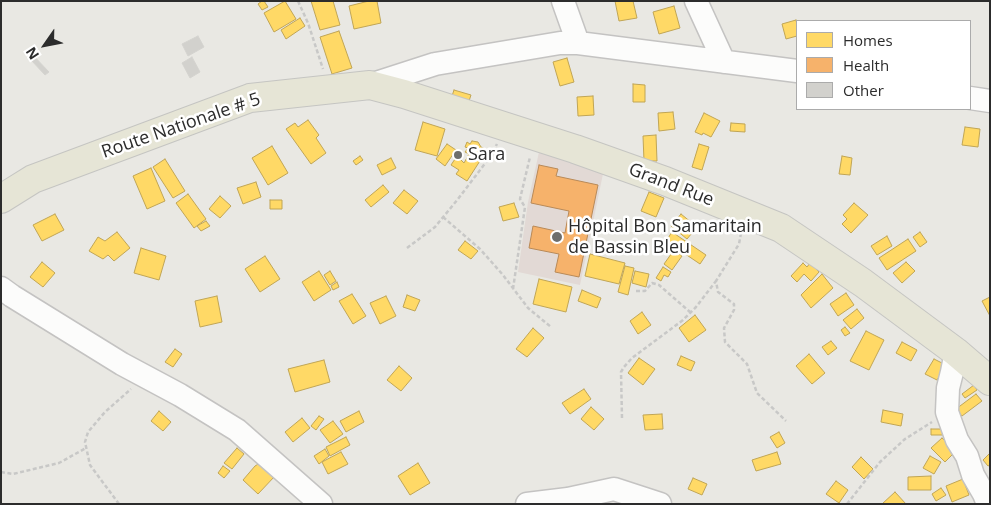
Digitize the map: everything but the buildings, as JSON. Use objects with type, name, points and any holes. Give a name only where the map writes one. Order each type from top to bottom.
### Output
[{"type":"main road","name":"Route Nationale # 5","points":[[1,199],[33,179],[250,98],[370,85]]},
{"type":"main road","name":"Grand Rue","points":[[370,85],[535,136],[665,182],[781,228],[862,283],[956,352],[990,381]]},
{"type":"street","points":[[563,1],[578,43]]},
{"type":"street","points":[[696,1],[724,62]]},
{"type":"street","points":[[370,85],[435,64],[560,43],[578,43],[796,71]]},
{"type":"street","points":[[971,98],[990,101]]},
{"type":"street","points":[[1,288],[122,364],[180,395],[237,430],[321,504]]},
{"type":"street","points":[[956,352],[948,388],[947,412],[957,440],[967,456],[973,475],[988,504]]},
{"type":"street","points":[[527,504],[570,501],[614,489],[660,504]]},
{"type":"path","points":[[298,1],[308,23],[329,90]]},
{"type":"path","points":[[407,248],[444,217],[490,157],[507,127]]},
{"type":"path","points":[[514,289],[525,207],[520,199],[535,136]]},
{"type":"path","points":[[622,418],[621,372],[624,367],[632,358],[696,307],[716,281],[739,244],[745,214]]},
{"type":"path","points":[[444,217],[480,249],[528,308],[551,327]]},
{"type":"path","points":[[716,281],[718,292],[734,304],[734,310],[724,328],[725,342],[746,364],[757,393],[786,421]]},
{"type":"path","points":[[636,291],[645,290],[652,283],[659,285],[690,312]]},
{"type":"path","points":[[119,504],[90,466],[84,442],[88,432],[105,412],[129,390],[157,383]]},
{"type":"path","points":[[847,504],[880,462],[905,439],[947,412]]},
{"type":"path","points":[[1,472],[13,474],[59,463],[86,448]]},
{"type":"shaded area","name":"Hôpital Bon Samaritain de Bassin Bleu","points":[[539,152],[604,169],[580,285],[518,272],[528,202]]},
{"type":"place","name":"Sara","points":[[458,155]]},
{"type":"place","name":"Hôpital Bon Samaritain de Bassin Bleu","points":[[557,237]]}]
